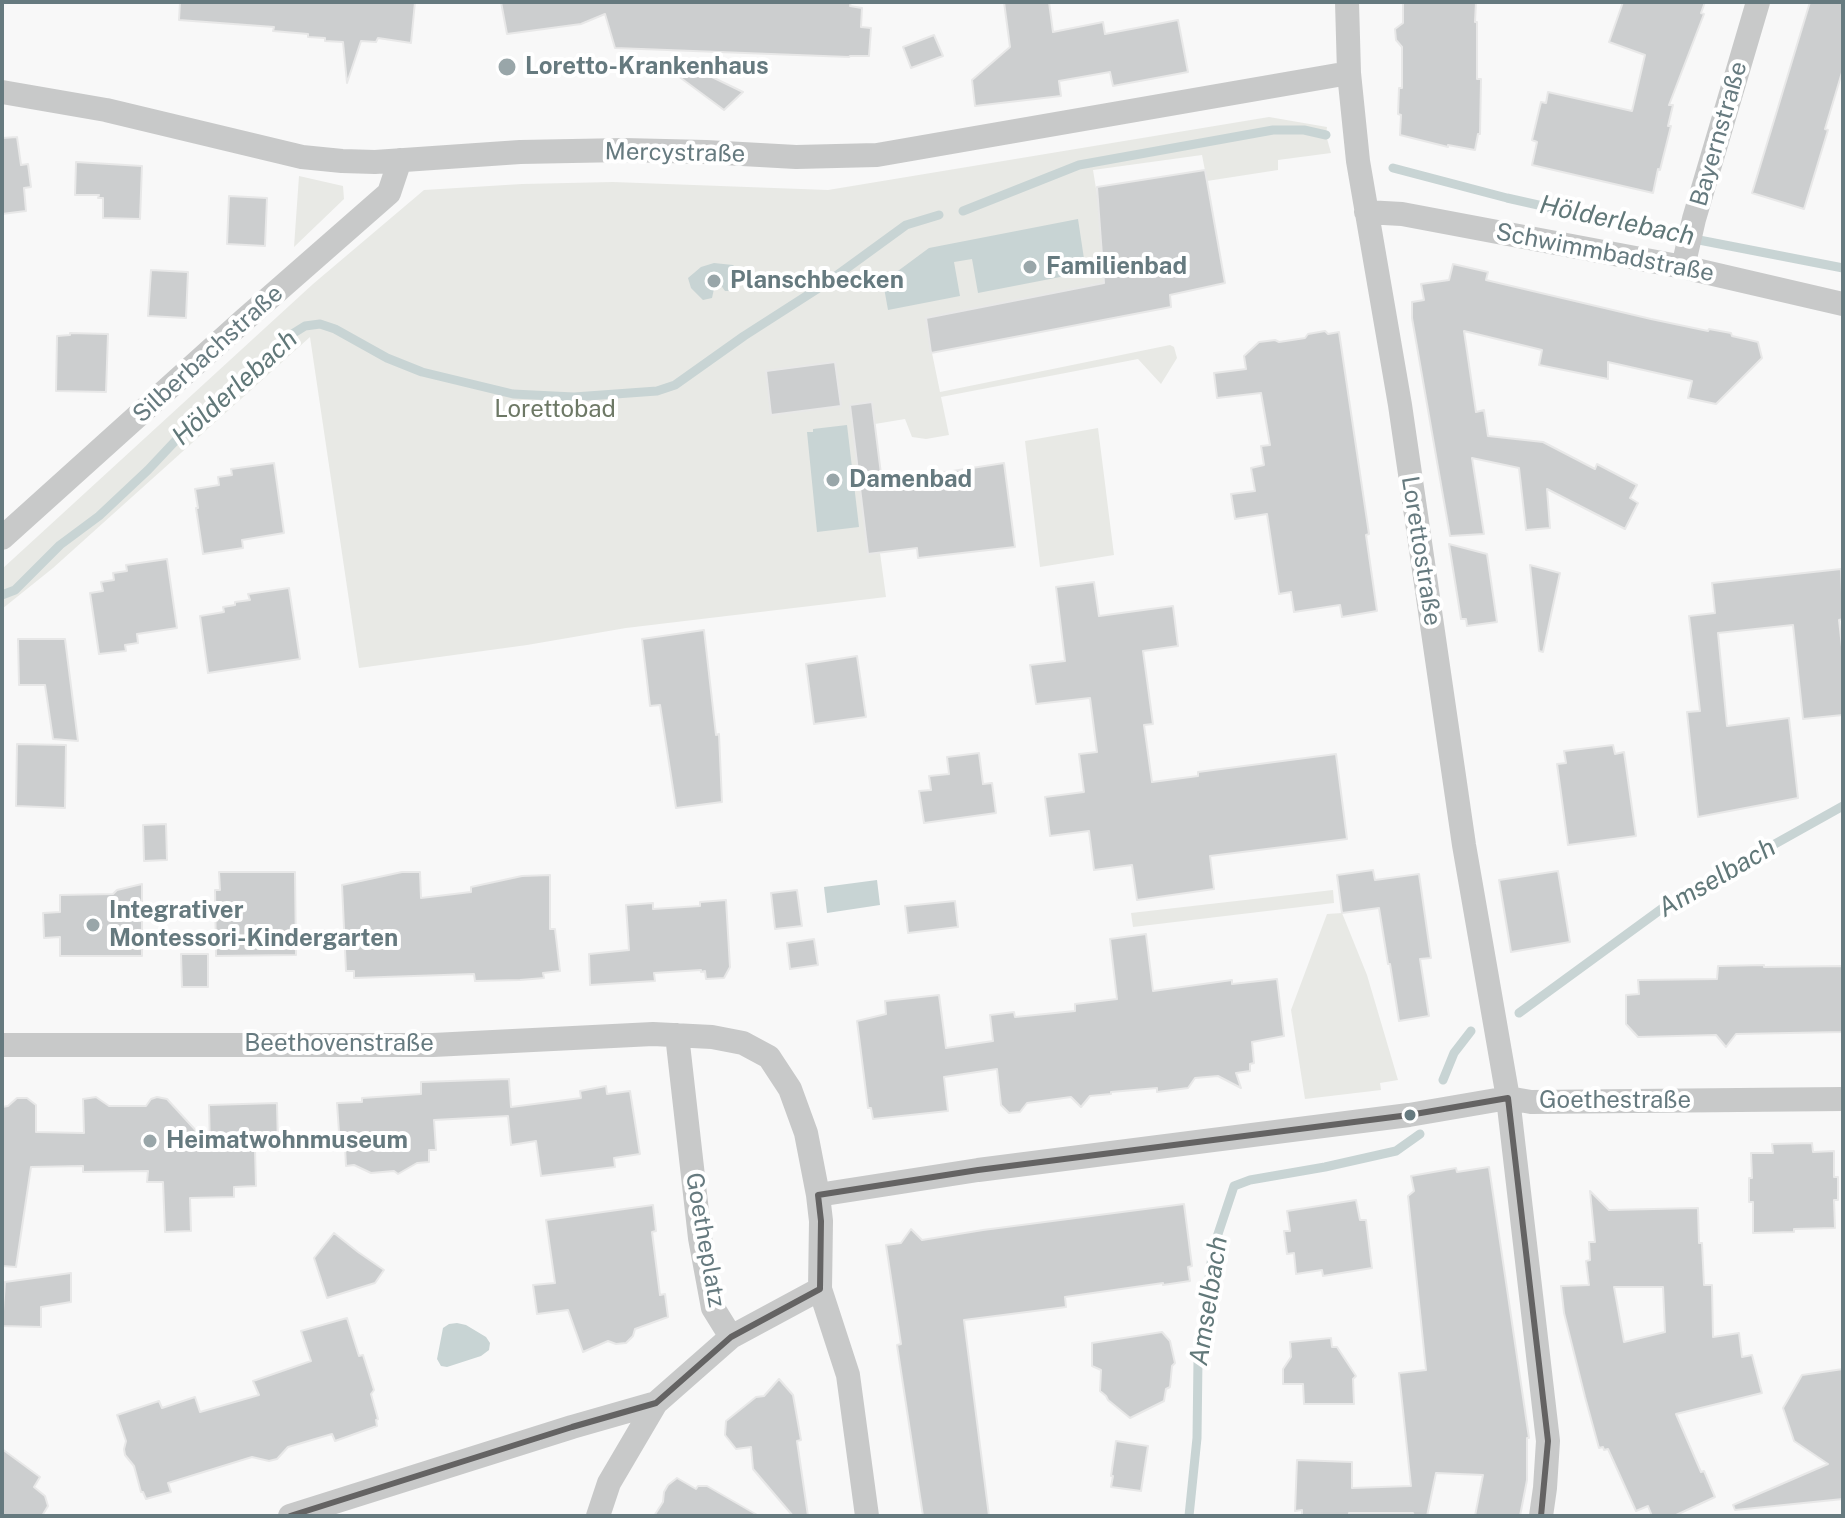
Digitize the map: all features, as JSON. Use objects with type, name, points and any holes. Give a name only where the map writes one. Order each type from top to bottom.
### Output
[{"type":"street","name":"Lorettostraße","points":[[1347,2],[1349,73],[1358,161],[1400,405],[1464,845],[1508,1098],[1548,1441],[1541,1516]]},
{"type":"street","name":"Bayernstraße","points":[[1685,258],[1758,2]]},
{"type":"street","name":"Mercystraße","points":[[2,92],[106,110],[302,157],[342,161],[624,150],[796,157],[877,155],[1349,73]]},
{"type":"street","name":"Silberbachstraße","points":[[2,538],[389,193],[400,160]]},
{"type":"street","name":"Schwimmbadstraße","points":[[1366,212],[1402,214],[1685,258],[1843,304]]},
{"type":"street","name":"Beethovenstraße","points":[[2,1045],[433,1045],[677,1035]]},
{"type":"street","points":[[677,1035],[743,1043],[769,1057],[790,1089],[806,1133],[818,1195],[821,1221],[820,1289],[848,1375],[867,1516]]},
{"type":"street","name":"Goetheplatz","points":[[677,1035],[700,1238],[713,1308],[731,1337],[820,1289]]},
{"type":"street","name":"Goethestraße","points":[[818,1195],[978,1170],[1409,1115],[1508,1098],[1531,1102],[1843,1099]]},
{"type":"street","points":[[598,1516],[609,1483],[656,1403],[731,1337]]},
{"type":"street","points":[[290,1516],[656,1403]]},
{"type":"green space","name":"Lorettobad","points":[[1269,117],[1327,127],[1331,153],[1278,160],[1278,170],[1207,181],[1202,155],[1093,170],[1104,283],[1090,285],[1096,321],[932,353],[940,392],[1170,345],[1174,347],[1177,358],[1161,384],[1138,359],[941,397],[949,435],[926,439],[912,437],[905,419],[875,424],[890,551],[880,553],[886,597],[626,628],[359,668],[310,337],[53,568],[2,609],[2,569],[313,284],[424,190],[613,182],[828,190]]},
{"type":"green space","points":[[299,176],[343,186],[344,199],[294,247]]},
{"type":"green space","points":[[1098,428],[1114,555],[1040,567],[1025,441]]},
{"type":"green space","points":[[1333,890],[1334,903],[1133,927],[1131,913]]},
{"type":"green space","points":[[1342,913],[1367,975],[1398,1080],[1380,1083],[1381,1090],[1305,1099],[1291,1010],[1327,914]]},
{"type":"shaded area","name":"Familienbad","points":[[1078,219],[1086,272],[978,293],[972,259],[954,262],[960,296],[888,310],[883,282],[929,248]]},
{"type":"shaded area","name":"Planschbecken","points":[[714,263],[733,265],[739,271],[740,280],[736,288],[729,291],[715,284],[712,298],[703,300],[691,288],[688,278],[701,267]]},
{"type":"shaded area","name":"Damenbad","points":[[847,425],[859,527],[817,532],[807,432]]},
{"type":"shaded area","points":[[877,880],[880,905],[827,913],[824,887]]},
{"type":"shaded area","points":[[457,1323],[486,1337],[490,1343],[489,1350],[481,1356],[447,1367],[441,1366],[437,1359],[443,1328]]},
{"type":"building","points":[[180,2],[415,2],[411,43],[378,38],[376,42],[361,41],[347,83],[343,42],[325,41],[325,38],[308,37],[308,34],[273,31],[274,27],[179,20]]},
{"type":"building","points":[[501,2],[851,2],[850,6],[862,8],[861,27],[871,28],[869,56],[615,48],[605,14],[581,24],[507,34]]},
{"type":"building","points":[[1004,2],[1049,2],[1053,32],[1103,22],[1105,34],[1178,20],[1188,72],[1113,86],[1110,72],[1059,81],[1061,96],[975,106],[972,80],[1010,47]]},
{"type":"building","points":[[1403,2],[1476,2],[1477,79],[1481,79],[1480,134],[1475,150],[1400,135],[1401,115],[1398,114],[1399,88],[1402,88],[1402,47],[1396,40],[1395,29],[1403,23]]},
{"type":"building","points":[[1623,2],[1705,2],[1701,13],[1704,14],[1669,105],[1673,105],[1668,126],[1671,126],[1653,193],[1532,165],[1537,142],[1532,140],[1541,102],[1546,103],[1548,92],[1632,111],[1645,55],[1609,42]]},
{"type":"building","points":[[1810,2],[1843,2],[1843,69],[1804,209],[1752,193]]},
{"type":"building","points":[[934,35],[943,56],[911,68],[903,47]]},
{"type":"building","points":[[677,60],[743,92],[724,110],[670,70]]},
{"type":"building","points":[[17,137],[21,165],[28,164],[31,187],[24,188],[26,211],[2,214],[2,138]]},
{"type":"building","points":[[76,162],[142,166],[140,219],[103,218],[103,198],[98,198],[99,195],[75,195]]},
{"type":"building","points":[[1205,170],[1225,283],[1170,295],[1171,307],[931,353],[926,318],[1104,283],[1097,187]]},
{"type":"building","points":[[229,196],[267,198],[265,246],[227,244]]},
{"type":"building","points":[[1453,264],[1488,272],[1486,280],[1651,319],[1731,333],[1732,336],[1758,342],[1762,358],[1716,404],[1688,398],[1692,381],[1608,362],[1608,379],[1539,365],[1542,350],[1464,331],[1476,412],[1484,410],[1488,436],[1543,442],[1595,469],[1597,464],[1637,485],[1630,498],[1638,503],[1625,529],[1547,489],[1550,528],[1526,530],[1519,468],[1472,458],[1484,534],[1450,536],[1412,318],[1412,302],[1424,300],[1421,284],[1449,280]]},
{"type":"building","points":[[151,270],[188,272],[186,318],[148,316]]},
{"type":"building","points":[[1325,331],[1328,334],[1339,332],[1369,534],[1366,535],[1377,611],[1342,617],[1340,605],[1294,612],[1291,592],[1279,594],[1267,514],[1235,519],[1231,494],[1255,491],[1251,468],[1264,465],[1261,446],[1270,445],[1261,393],[1217,398],[1214,373],[1246,369],[1244,356],[1259,342],[1305,338],[1308,334]]},
{"type":"building","points":[[70,333],[108,334],[106,392],[56,391],[57,336]]},
{"type":"building","points":[[835,362],[841,406],[771,415],[766,371]]},
{"type":"building","points":[[872,402],[882,482],[1004,463],[1015,547],[918,558],[917,548],[868,554],[850,405]]},
{"type":"building","points":[[274,463],[284,533],[242,540],[243,548],[203,554],[195,489],[219,485],[218,477],[232,475],[231,469]]},
{"type":"building","points":[[1449,544],[1487,554],[1497,622],[1467,626],[1466,619],[1461,619]]},
{"type":"building","points":[[167,559],[177,628],[137,634],[138,643],[125,645],[126,651],[99,654],[90,593],[103,591],[101,582],[114,580],[113,573],[127,571],[126,565]]},
{"type":"building","points":[[1530,565],[1560,573],[1543,652],[1539,651]]},
{"type":"building","points":[[1841,569],[1843,619],[1839,620],[1843,656],[1843,715],[1803,719],[1793,625],[1718,633],[1727,726],[1789,718],[1798,798],[1698,817],[1687,712],[1700,711],[1689,616],[1715,613],[1712,583]]},
{"type":"building","points":[[1094,582],[1099,616],[1173,606],[1178,646],[1143,651],[1153,724],[1144,725],[1152,782],[1198,776],[1198,772],[1336,754],[1347,839],[1210,856],[1214,889],[1137,900],[1132,865],[1094,870],[1089,831],[1050,836],[1045,797],[1084,792],[1079,754],[1097,752],[1090,698],[1036,704],[1030,665],[1065,661],[1056,587]]},
{"type":"building","points":[[289,588],[300,659],[208,673],[200,616],[224,612],[223,607],[250,600],[248,594]]},
{"type":"building","points":[[704,630],[716,735],[719,734],[722,802],[676,808],[660,705],[650,706],[642,639]]},
{"type":"building","points":[[18,639],[65,639],[78,741],[53,739],[45,685],[19,685]]},
{"type":"building","points":[[857,656],[866,717],[814,724],[806,664]]},
{"type":"building","points":[[17,744],[66,745],[65,808],[16,806]]},
{"type":"building","points":[[1613,745],[1615,754],[1624,752],[1636,836],[1568,845],[1557,764],[1566,763],[1564,751]]},
{"type":"building","points":[[979,753],[983,784],[992,783],[996,813],[924,823],[919,791],[931,790],[929,776],[949,774],[947,757]]},
{"type":"building","points":[[166,824],[167,860],[144,861],[143,825]]},
{"type":"building","points":[[1373,870],[1375,880],[1419,874],[1431,958],[1420,959],[1429,1016],[1399,1021],[1379,908],[1342,913],[1337,875]]},
{"type":"building","points":[[1558,871],[1570,942],[1511,952],[1499,880]]},
{"type":"building","points":[[219,872],[295,872],[296,955],[216,956],[215,890],[220,890]]},
{"type":"building","points":[[402,872],[420,872],[421,898],[471,892],[471,887],[522,876],[550,875],[550,929],[555,929],[560,971],[543,973],[544,978],[520,980],[475,981],[474,974],[354,978],[354,971],[346,971],[342,885]]},
{"type":"building","name":"Integrativer Montessori-Kindergarten","points":[[142,884],[142,956],[60,956],[60,937],[44,938],[43,913],[60,912],[60,895],[113,894],[117,890]]},
{"type":"building","points":[[797,890],[802,926],[775,929],[771,893]]},
{"type":"building","points":[[726,900],[730,967],[724,978],[706,979],[705,971],[701,970],[654,973],[655,981],[590,985],[589,954],[629,950],[626,905],[653,903],[653,909],[700,906],[700,902]]},
{"type":"building","points":[[955,901],[958,927],[908,933],[905,906]]},
{"type":"building","points":[[1146,934],[1153,991],[1232,980],[1232,984],[1277,979],[1284,1036],[1252,1042],[1254,1063],[1250,1064],[1250,1071],[1236,1073],[1241,1088],[1218,1076],[1195,1078],[1188,1088],[1111,1092],[1090,1096],[1081,1107],[1071,1097],[1027,1103],[1020,1112],[1009,1113],[1001,1105],[997,1069],[944,1077],[948,1111],[873,1119],[871,1108],[868,1108],[857,1021],[886,1014],[885,1001],[939,995],[946,1048],[993,1041],[990,1015],[1014,1012],[1015,1017],[1075,1011],[1075,1004],[1117,999],[1110,939]]},
{"type":"building","points":[[814,939],[818,965],[790,969],[787,943]]},
{"type":"building","points":[[181,954],[208,954],[208,987],[182,987]]},
{"type":"building","points":[[1718,966],[1843,966],[1843,1032],[1736,1034],[1726,1047],[1716,1035],[1638,1037],[1626,1024],[1626,995],[1639,994],[1638,980],[1717,979]]},
{"type":"building","points":[[509,1079],[511,1107],[581,1098],[580,1091],[606,1086],[607,1094],[630,1091],[640,1154],[614,1158],[615,1167],[541,1176],[536,1141],[511,1145],[508,1116],[434,1120],[436,1150],[429,1150],[429,1162],[417,1163],[398,1174],[394,1171],[371,1173],[354,1165],[346,1166],[345,1147],[340,1147],[337,1103],[421,1094],[421,1082]]},
{"type":"building","points":[[96,1097],[109,1106],[146,1106],[157,1097],[167,1099],[210,1146],[209,1105],[277,1103],[278,1148],[255,1149],[256,1186],[234,1187],[234,1197],[190,1198],[191,1231],[165,1232],[163,1182],[147,1182],[148,1171],[83,1172],[83,1166],[31,1167],[16,1267],[2,1266],[2,1107],[17,1098],[27,1098],[36,1105],[36,1132],[84,1133],[83,1099]]},
{"type":"building","points":[[1812,1143],[1813,1152],[1834,1151],[1834,1177],[1838,1177],[1838,1200],[1834,1200],[1835,1228],[1753,1233],[1753,1202],[1749,1202],[1751,1153],[1773,1153],[1772,1144]]},
{"type":"building","points":[[1489,1167],[1529,1438],[1527,1480],[1520,1516],[1475,1516],[1483,1475],[1436,1473],[1427,1516],[1414,1516],[1413,1513],[1349,1513],[1349,1516],[1302,1516],[1302,1510],[1295,1511],[1297,1460],[1352,1462],[1352,1488],[1411,1486],[1399,1373],[1426,1370],[1408,1196],[1414,1191],[1411,1176],[1456,1168],[1457,1172]]},
{"type":"building","points":[[1590,1191],[1609,1210],[1698,1208],[1704,1285],[1712,1285],[1713,1337],[1739,1333],[1742,1357],[1752,1355],[1762,1393],[1676,1414],[1715,1497],[1674,1516],[1652,1516],[1648,1506],[1636,1511],[1608,1449],[1599,1448],[1564,1313],[1561,1286],[1589,1285],[1586,1261],[1590,1260],[1589,1242],[1595,1242]],"holes":[[[1614,1287],[1663,1287],[1665,1332],[1624,1342]]]},
{"type":"building","points":[[1356,1200],[1360,1220],[1366,1220],[1372,1268],[1323,1276],[1322,1270],[1296,1274],[1294,1253],[1287,1254],[1284,1231],[1290,1231],[1287,1211]]},
{"type":"building","points":[[1184,1204],[1192,1266],[1188,1267],[1190,1281],[1065,1297],[1066,1307],[964,1320],[989,1516],[923,1516],[897,1345],[901,1344],[886,1245],[901,1243],[911,1229],[922,1240]]},
{"type":"building","points":[[653,1205],[656,1231],[652,1232],[660,1295],[665,1294],[668,1317],[635,1329],[626,1343],[608,1341],[583,1352],[568,1310],[537,1314],[533,1285],[555,1283],[546,1220]]},
{"type":"building","points":[[334,1233],[384,1270],[375,1283],[327,1298],[314,1258]]},
{"type":"building","points":[[71,1273],[71,1302],[41,1307],[41,1327],[2,1326],[5,1282]]},
{"type":"building","points":[[347,1318],[374,1390],[371,1394],[377,1426],[335,1441],[332,1434],[288,1447],[277,1459],[269,1461],[252,1457],[168,1483],[171,1492],[146,1499],[134,1466],[125,1455],[126,1441],[117,1415],[159,1401],[162,1408],[195,1397],[200,1412],[259,1395],[253,1381],[311,1361],[301,1331]]},
{"type":"building","points":[[1162,1332],[1170,1341],[1175,1363],[1170,1387],[1166,1389],[1164,1401],[1130,1418],[1100,1391],[1101,1370],[1092,1366],[1092,1343]]},
{"type":"building","points":[[1331,1338],[1332,1347],[1337,1347],[1356,1376],[1353,1379],[1354,1404],[1304,1404],[1303,1384],[1283,1384],[1283,1369],[1291,1357],[1290,1342]]},
{"type":"building","points":[[1843,1369],[1843,1499],[1735,1510],[1733,1505],[1828,1464],[1794,1441],[1783,1408],[1802,1375]]},
{"type":"building","points":[[779,1379],[793,1395],[801,1440],[797,1441],[808,1516],[793,1516],[753,1469],[751,1447],[736,1449],[725,1435],[726,1421],[756,1397],[764,1396]]},
{"type":"building","points":[[1116,1441],[1148,1446],[1141,1491],[1111,1487]]},
{"type":"building","points":[[2,1449],[40,1477],[34,1487],[45,1496],[48,1506],[42,1516],[2,1516]]},
{"type":"building","points":[[677,1478],[696,1489],[707,1486],[759,1516],[654,1516],[663,1502],[668,1485]]},
{"type":"waterway","name":"Hölderlebach","points":[[963,211],[1079,165],[1273,130],[1304,130],[1326,135]]},
{"type":"waterway","name":"Hölderlebach","points":[[1393,168],[1507,198],[1663,233],[1843,268]]},
{"type":"waterway","name":"Hölderlebach","points":[[2,595],[15,590],[60,545],[99,516],[195,420],[260,370],[276,355],[289,336],[305,326],[320,324],[335,329],[387,358],[422,372],[513,394],[574,397],[657,391],[675,385],[906,225],[939,215]]},
{"type":"waterway","name":"Amselbach","points":[[1519,1013],[1671,902],[1843,806]]},
{"type":"waterway","name":"Amselbach","points":[[1443,1080],[1454,1053],[1471,1031]]},
{"type":"waterway","name":"Amselbach","points":[[1189,1516],[1197,1438],[1198,1359],[1213,1249],[1234,1186],[1250,1180],[1396,1151],[1420,1134]]},
{"type":"transit line","points":[[290,1516],[656,1403],[731,1337],[820,1289],[821,1221],[818,1195],[978,1170],[1409,1115],[1508,1098],[1548,1441],[1541,1516]]},
{"type":"place","name":"Loretto-Krankenhaus","points":[[507,67]]},
{"type":"place","name":"Familienbad","points":[[1030,267]]},
{"type":"place","name":"Planschbecken","points":[[714,281]]},
{"type":"place","name":"Damenbad","points":[[833,480]]},
{"type":"place","name":"Integrativer Montessori-Kindergarten","points":[[93,925]]},
{"type":"place","name":"Heimatwohnmuseum","points":[[150,1141]]}]
